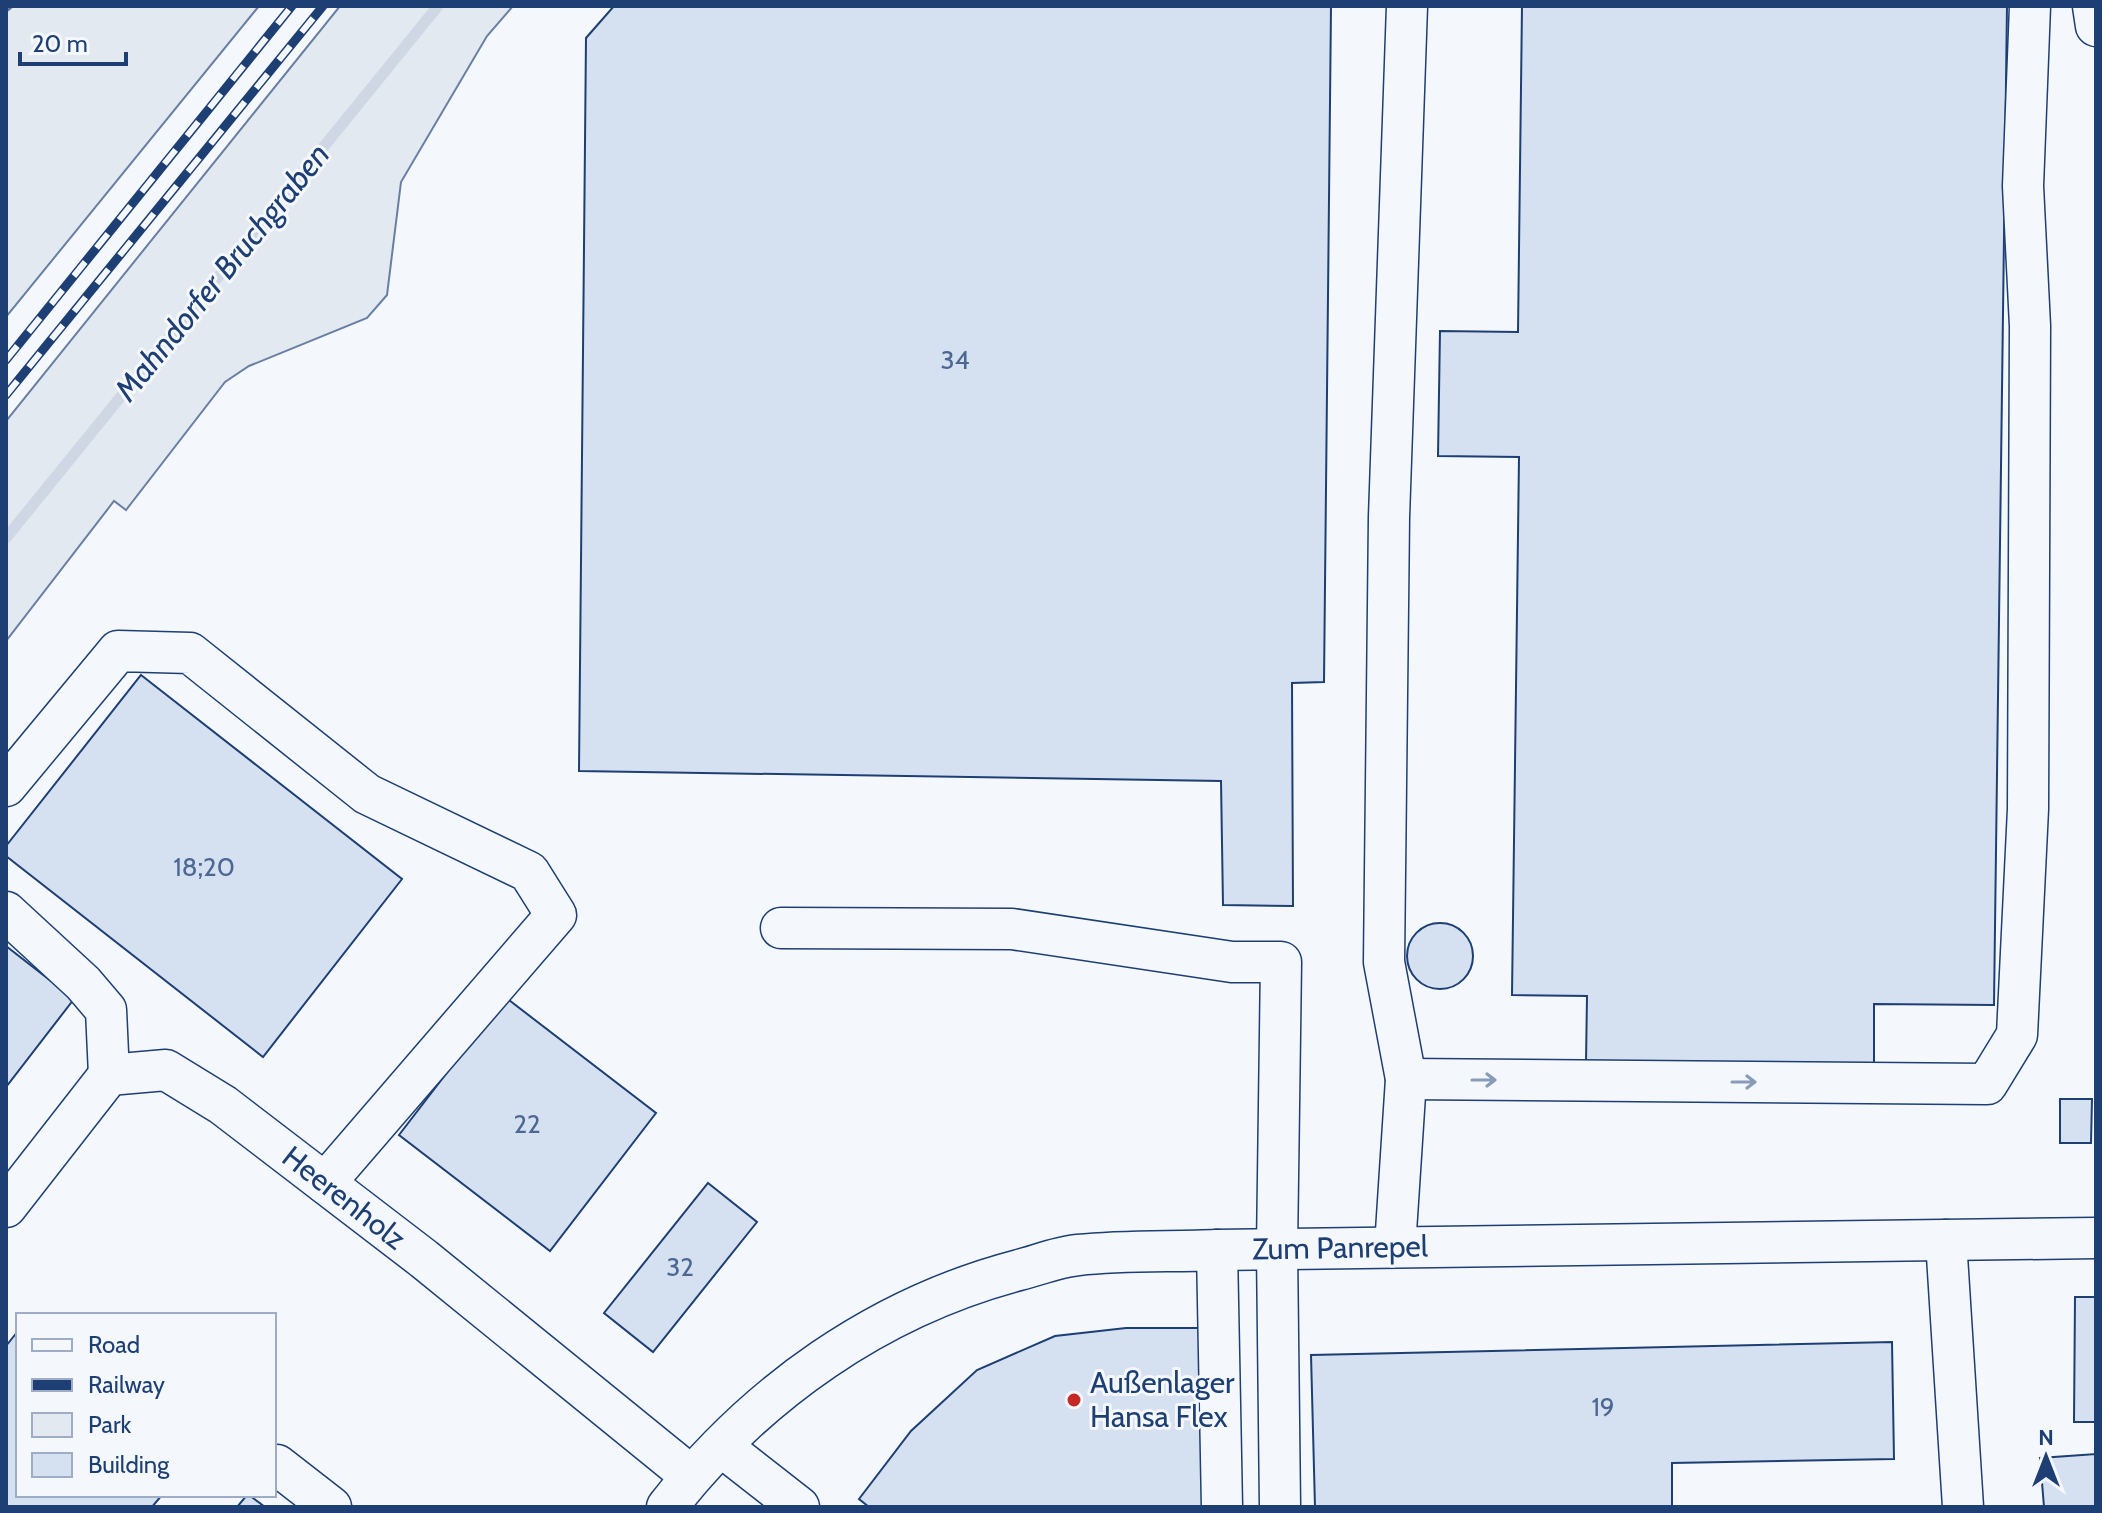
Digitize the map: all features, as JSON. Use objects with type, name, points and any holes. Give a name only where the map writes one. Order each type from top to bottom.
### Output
[{"type":"street","points":[[1395,1247],[1406,1079],[1384,962],[1389,517],[1407,6]]},
{"type":"street","points":[[1406,1079],[1987,1084],[2017,1035],[2028,809],[2030,326],[2023,186],[2030,6]]},
{"type":"street","points":[[2093,6],[2096,26]]},
{"type":"street","points":[[6,786],[118,651],[190,653],[367,794],[529,872],[556,915],[325,1183]]},
{"type":"street","points":[[6,912],[83,983],[106,1010],[109,1075],[6,1207]]},
{"type":"street","points":[[781,928],[1012,929],[1232,962],[1281,962],[1277,1249],[1280,1507]]},
{"type":"street","name":"Heerenholz","points":[[109,1075],[166,1070],[223,1105],[691,1476]]},
{"type":"street","name":"Zum Panrepel","points":[[667,1507],[691,1476],[721,1446],[812,1366],[880,1323],[968,1283],[1075,1255],[1395,1247],[2096,1238]]},
{"type":"street","points":[[1946,1240],[1963,1507]]},
{"type":"street","points":[[1217,1250],[1222,1507]]},
{"type":"street","points":[[721,1446],[799,1507]]},
{"type":"street","points":[[277,1465],[331,1507]]},
{"type":"path","points":[[6,10],[11,6]]},
{"type":"green space","points":[[6,6],[259,6],[6,317]]},
{"type":"green space","points":[[340,6],[513,6],[487,36],[401,182],[387,295],[367,318],[249,366],[225,382],[126,510],[114,501],[6,641],[6,421]]},
{"type":"building","points":[[614,6],[1331,6],[1324,682],[1292,683],[1293,906],[1223,905],[1221,781],[579,771],[586,38]]},
{"type":"building","points":[[1522,6],[2007,6],[1994,1005],[1874,1004],[1874,1066],[1586,1062],[1587,996],[1512,995],[1519,457],[1438,456],[1440,331],[1518,332]]},
{"type":"building","points":[[141,675],[402,879],[263,1057],[6,856],[6,846]]},
{"type":"building","points":[[1440,923],[1453,926],[1463,933],[1470,943],[1473,956],[1470,969],[1463,979],[1453,986],[1440,989],[1427,986],[1417,979],[1410,969],[1407,956],[1410,943],[1417,933],[1427,926]]},
{"type":"building","points":[[6,946],[74,999],[6,1087]]},
{"type":"building","points":[[505,997],[656,1113],[550,1251],[399,1135]]},
{"type":"building","points":[[2060,1099],[2092,1099],[2091,1143],[2060,1143]]},
{"type":"building","points":[[708,1183],[757,1222],[653,1352],[604,1313]]},
{"type":"building","points":[[2075,1297],[2096,1297],[2096,1422],[2074,1422]]},
{"type":"building","name":"Außenlager Hansa Flex","points":[[1126,1328],[1203,1328],[1206,1507],[869,1507],[859,1499],[911,1431],[977,1370],[1055,1336]]},
{"type":"building","points":[[16,1334],[16,1497],[160,1497],[152,1507],[6,1507],[6,1346]]},
{"type":"building","points":[[1892,1342],[1894,1459],[1672,1463],[1672,1507],[1315,1507],[1311,1355]]},
{"type":"building","points":[[2096,1454],[2096,1507],[2044,1507],[2040,1458]]},
{"type":"building","points":[[245,1497],[252,1497],[265,1507],[237,1507]]},
{"type":"waterway","name":"Mahndorfer Bruchgraben","points":[[6,538],[438,6]]},
{"type":"railway","points":[[6,360],[292,6]]},
{"type":"railway","points":[[6,395],[323,6]]},
{"type":"place","name":"Außenlager Hansa Flex","points":[[1074,1400]]}]
